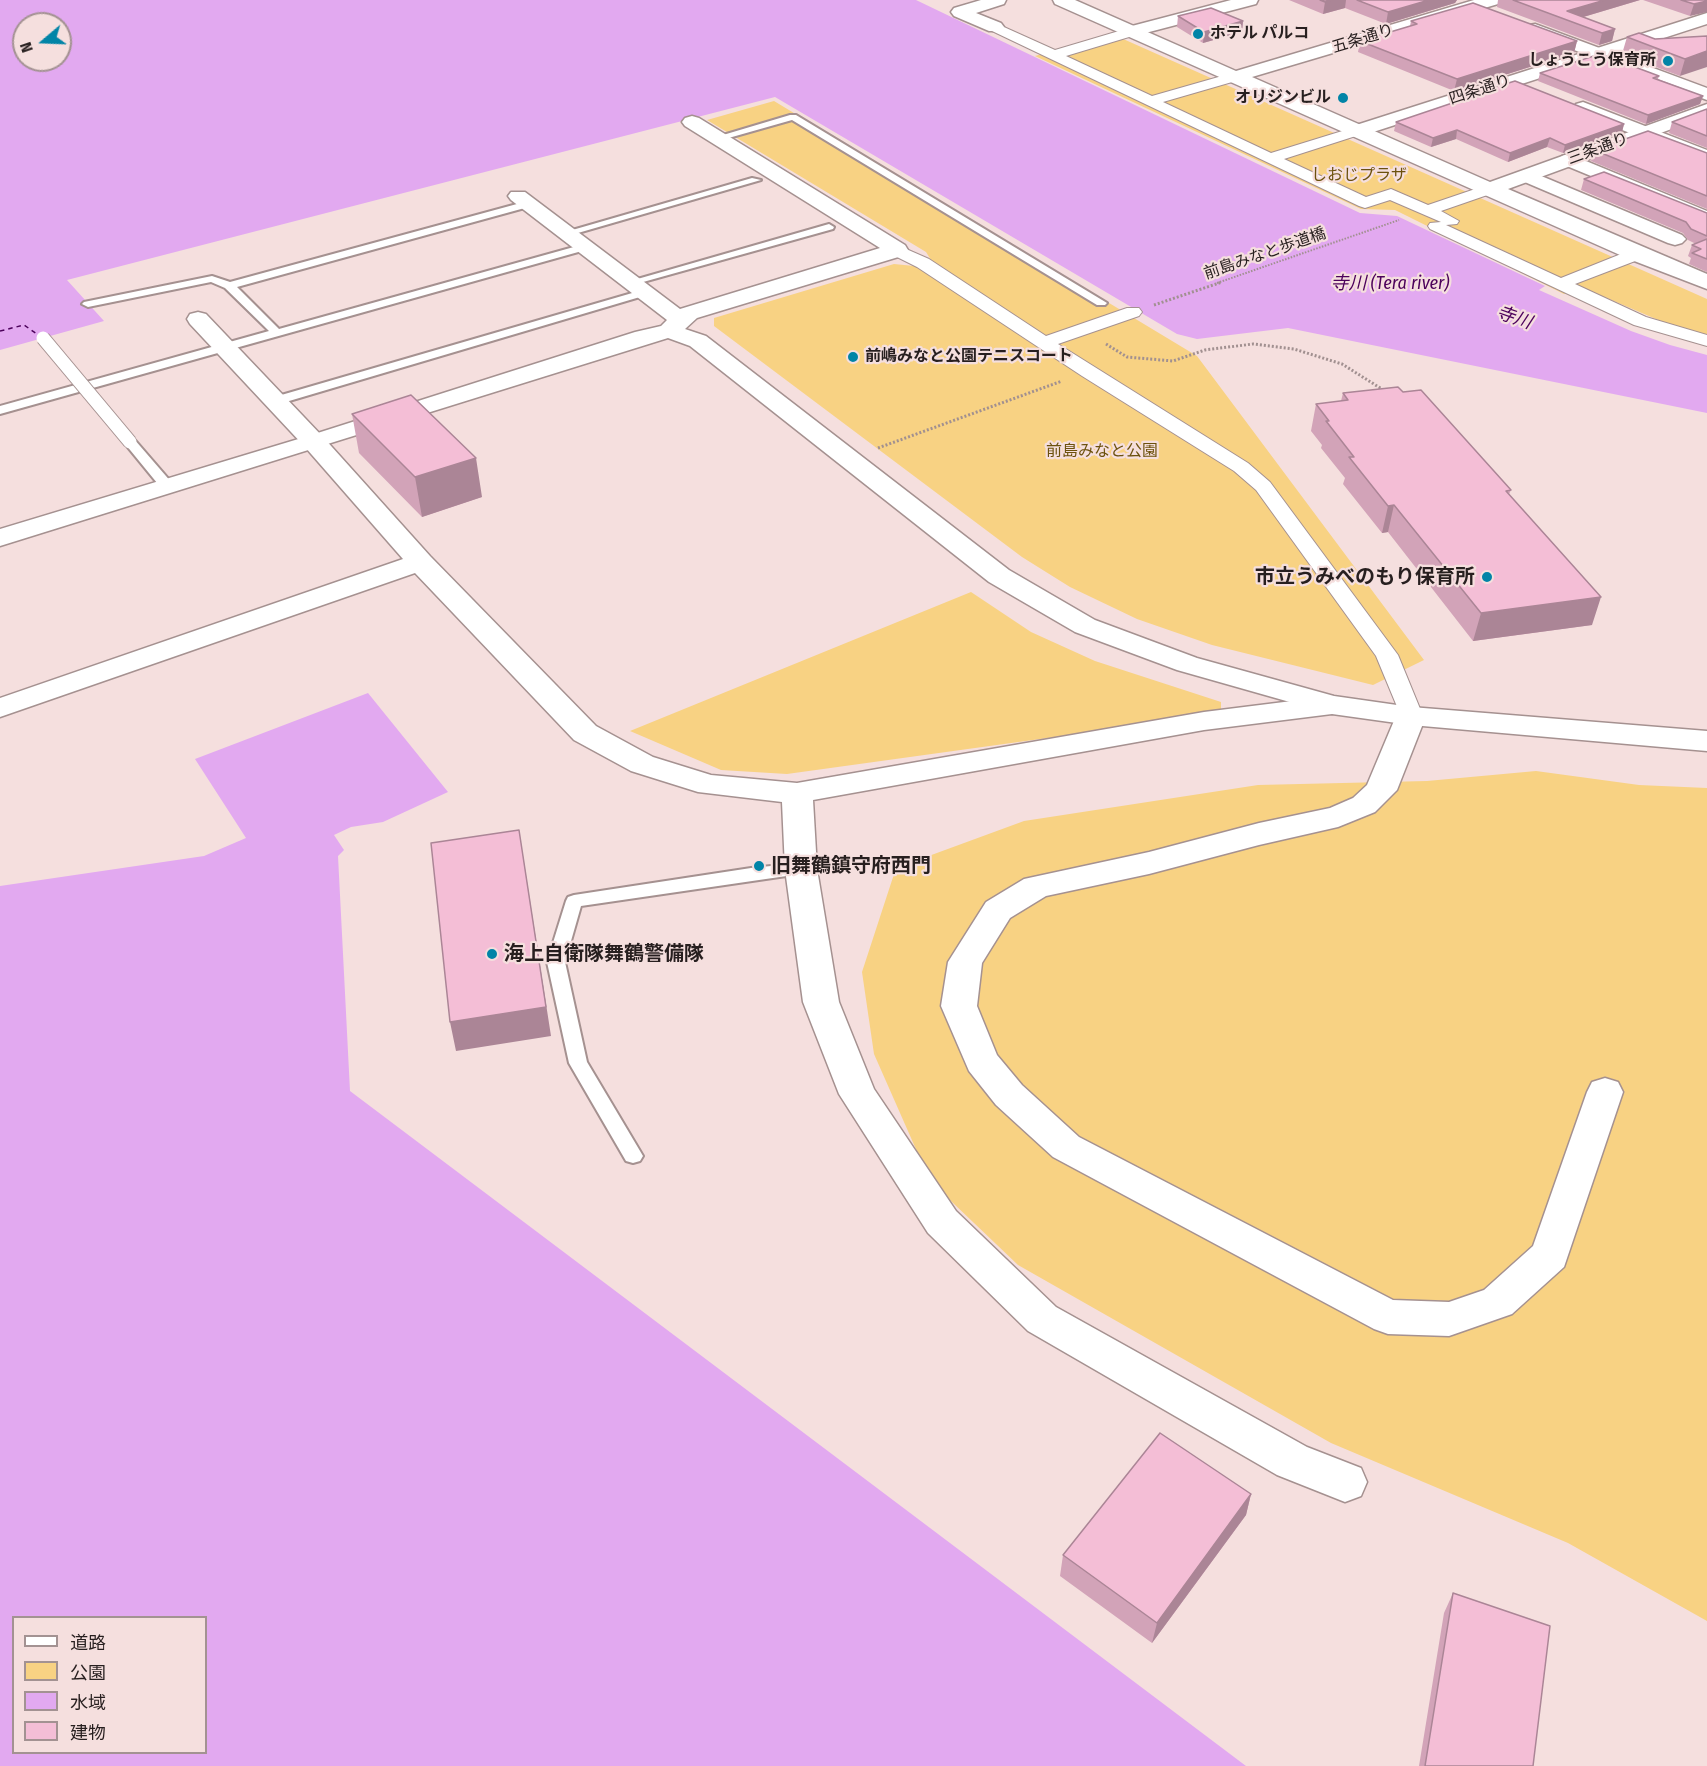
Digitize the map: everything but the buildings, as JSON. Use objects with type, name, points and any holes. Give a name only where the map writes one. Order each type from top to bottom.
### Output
[{"type":"street","points":[[998,0],[960,12],[1365,203],[1391,194],[1451,221],[1436,226],[1560,284],[1640,321],[1707,341]]},
{"type":"street","points":[[1061,0],[1637,254],[1707,282]]},
{"type":"street","points":[[1053,55],[1250,0]]},
{"type":"street","points":[[1465,3],[1494,7]]},
{"type":"street","name":"五条通り","points":[[1233,77],[1465,3]]},
{"type":"street","name":"四条通り","points":[[1357,131],[1707,18]]},
{"type":"street","points":[[1516,22],[1707,94]]},
{"type":"street","points":[[1150,101],[1233,77]]},
{"type":"street","points":[[1512,80],[1543,92]]},
{"type":"street","points":[[1564,100],[1707,157]]},
{"type":"street","name":"三条通り","points":[[1490,189],[1707,110]]},
{"type":"street","points":[[692,122],[897,250],[923,263],[1088,372],[1241,467],[1263,486],[1387,655],[1411,716],[1381,790],[1364,805],[1338,817],[1259,834],[1149,863],[1036,887],[998,910],[965,962],[959,1006],[982,1061],[1009,1095],[1066,1147],[1388,1317],[1449,1319],[1498,1302],[1550,1255],[1605,1092]]},
{"type":"street","points":[[1270,158],[1357,131]]},
{"type":"street","points":[[1569,160],[1707,218]]},
{"type":"street","points":[[1527,176],[1675,239]]},
{"type":"street","points":[[1428,210],[1490,189]]},
{"type":"street","points":[[523,200],[639,287],[675,325],[999,576],[1085,626],[1187,664],[1332,705],[1411,716],[1707,741]]},
{"type":"street","points":[[1560,284],[1707,226]]},
{"type":"street","points":[[0,538],[314,442],[643,337],[675,325],[689,312],[897,250]]},
{"type":"street","points":[[1044,343],[1133,312]]},
{"type":"street","points":[[198,319],[314,442],[420,562],[585,734],[642,764],[709,785],[796,793],[1204,721],[1332,705]]},
{"type":"street","points":[[0,708],[420,562]]},
{"type":"street","points":[[796,793],[801,869],[821,1002],[856,1094],[942,1221],[1042,1320],[1292,1461],[1345,1482]]},
{"type":"lane","points":[[718,138],[794,117],[1101,303]]},
{"type":"lane","points":[[567,233],[756,180]]},
{"type":"lane","points":[[229,286],[523,200]]},
{"type":"lane","points":[[275,401],[829,227]]},
{"type":"lane","points":[[0,410],[585,247]]},
{"type":"lane","points":[[88,304],[212,279],[229,286],[277,333]]},
{"type":"lane","points":[[43,338],[167,486]]},
{"type":"lane","points":[[633,1156],[578,1063],[556,962],[574,901],[751,874],[801,869]]},
{"type":"path","name":"前島みなと歩道橋","points":[[1133,312],[1406,218]]},
{"type":"path","points":[[1083,329],[1127,357],[1173,360],[1205,350],[1253,344],[1294,349],[1342,364],[1386,392]]},
{"type":"path","points":[[849,459],[1088,372]]},
{"type":"green space","name":"しおじプラザ","points":[[1112,34],[1707,299],[1707,337],[1691,334],[1581,287],[1564,294],[1395,210],[1361,209],[1035,56]]},
{"type":"green space","name":"前島みなと公園","points":[[774,101],[1197,356],[1424,660],[1373,685],[1212,645],[1137,619],[1070,587],[1022,557],[714,326],[714,318],[894,264],[914,266],[931,260],[926,252],[707,120]]},
{"type":"green space","points":[[971,592],[1031,632],[1095,661],[1221,702],[1221,714],[787,774],[721,770],[630,731]]},
{"type":"green space","points":[[1536,771],[1639,785],[1707,788],[1707,1621],[1568,1543],[1331,1443],[1018,1265],[930,1181],[874,1054],[862,972],[896,868],[1024,821],[1258,785],[1427,781]]},
{"type":"water","points":[[0,0],[916,0],[1360,213],[1397,216],[1545,286],[1539,290],[1631,331],[1707,355],[1707,413],[1288,328],[1197,339],[1177,334],[775,97],[67,280],[104,321],[0,350]]},
{"type":"water","points":[[368,693],[448,792],[383,822],[351,827],[334,835],[344,850],[338,856],[350,1091],[1246,1766],[0,1766],[0,886],[204,856],[246,838],[195,759]]},
{"type":"ferry route","points":[[0,331],[24,325],[37,334]]},
{"type":"place","name":"ホテル パルコ","points":[[1198,34]]},
{"type":"place","name":"しょうこう保育所","points":[[1668,61]]},
{"type":"place","name":"オリジンビル","points":[[1343,98]]},
{"type":"place","name":"前嶋みなと公園テニスコート","points":[[853,357]]},
{"type":"place","name":"市立うみべのもり保育所","points":[[1487,577]]},
{"type":"place","name":"旧舞鶴鎮守府西門","points":[[759,866]]},
{"type":"place","name":"海上自衛隊舞鶴警備隊","points":[[492,954]]},
{"type":"water label","name":"寺川 (Tera river)","points":[[1390,284]]},
{"type":"water label","name":"寺川","points":[[1514,318]]}]
